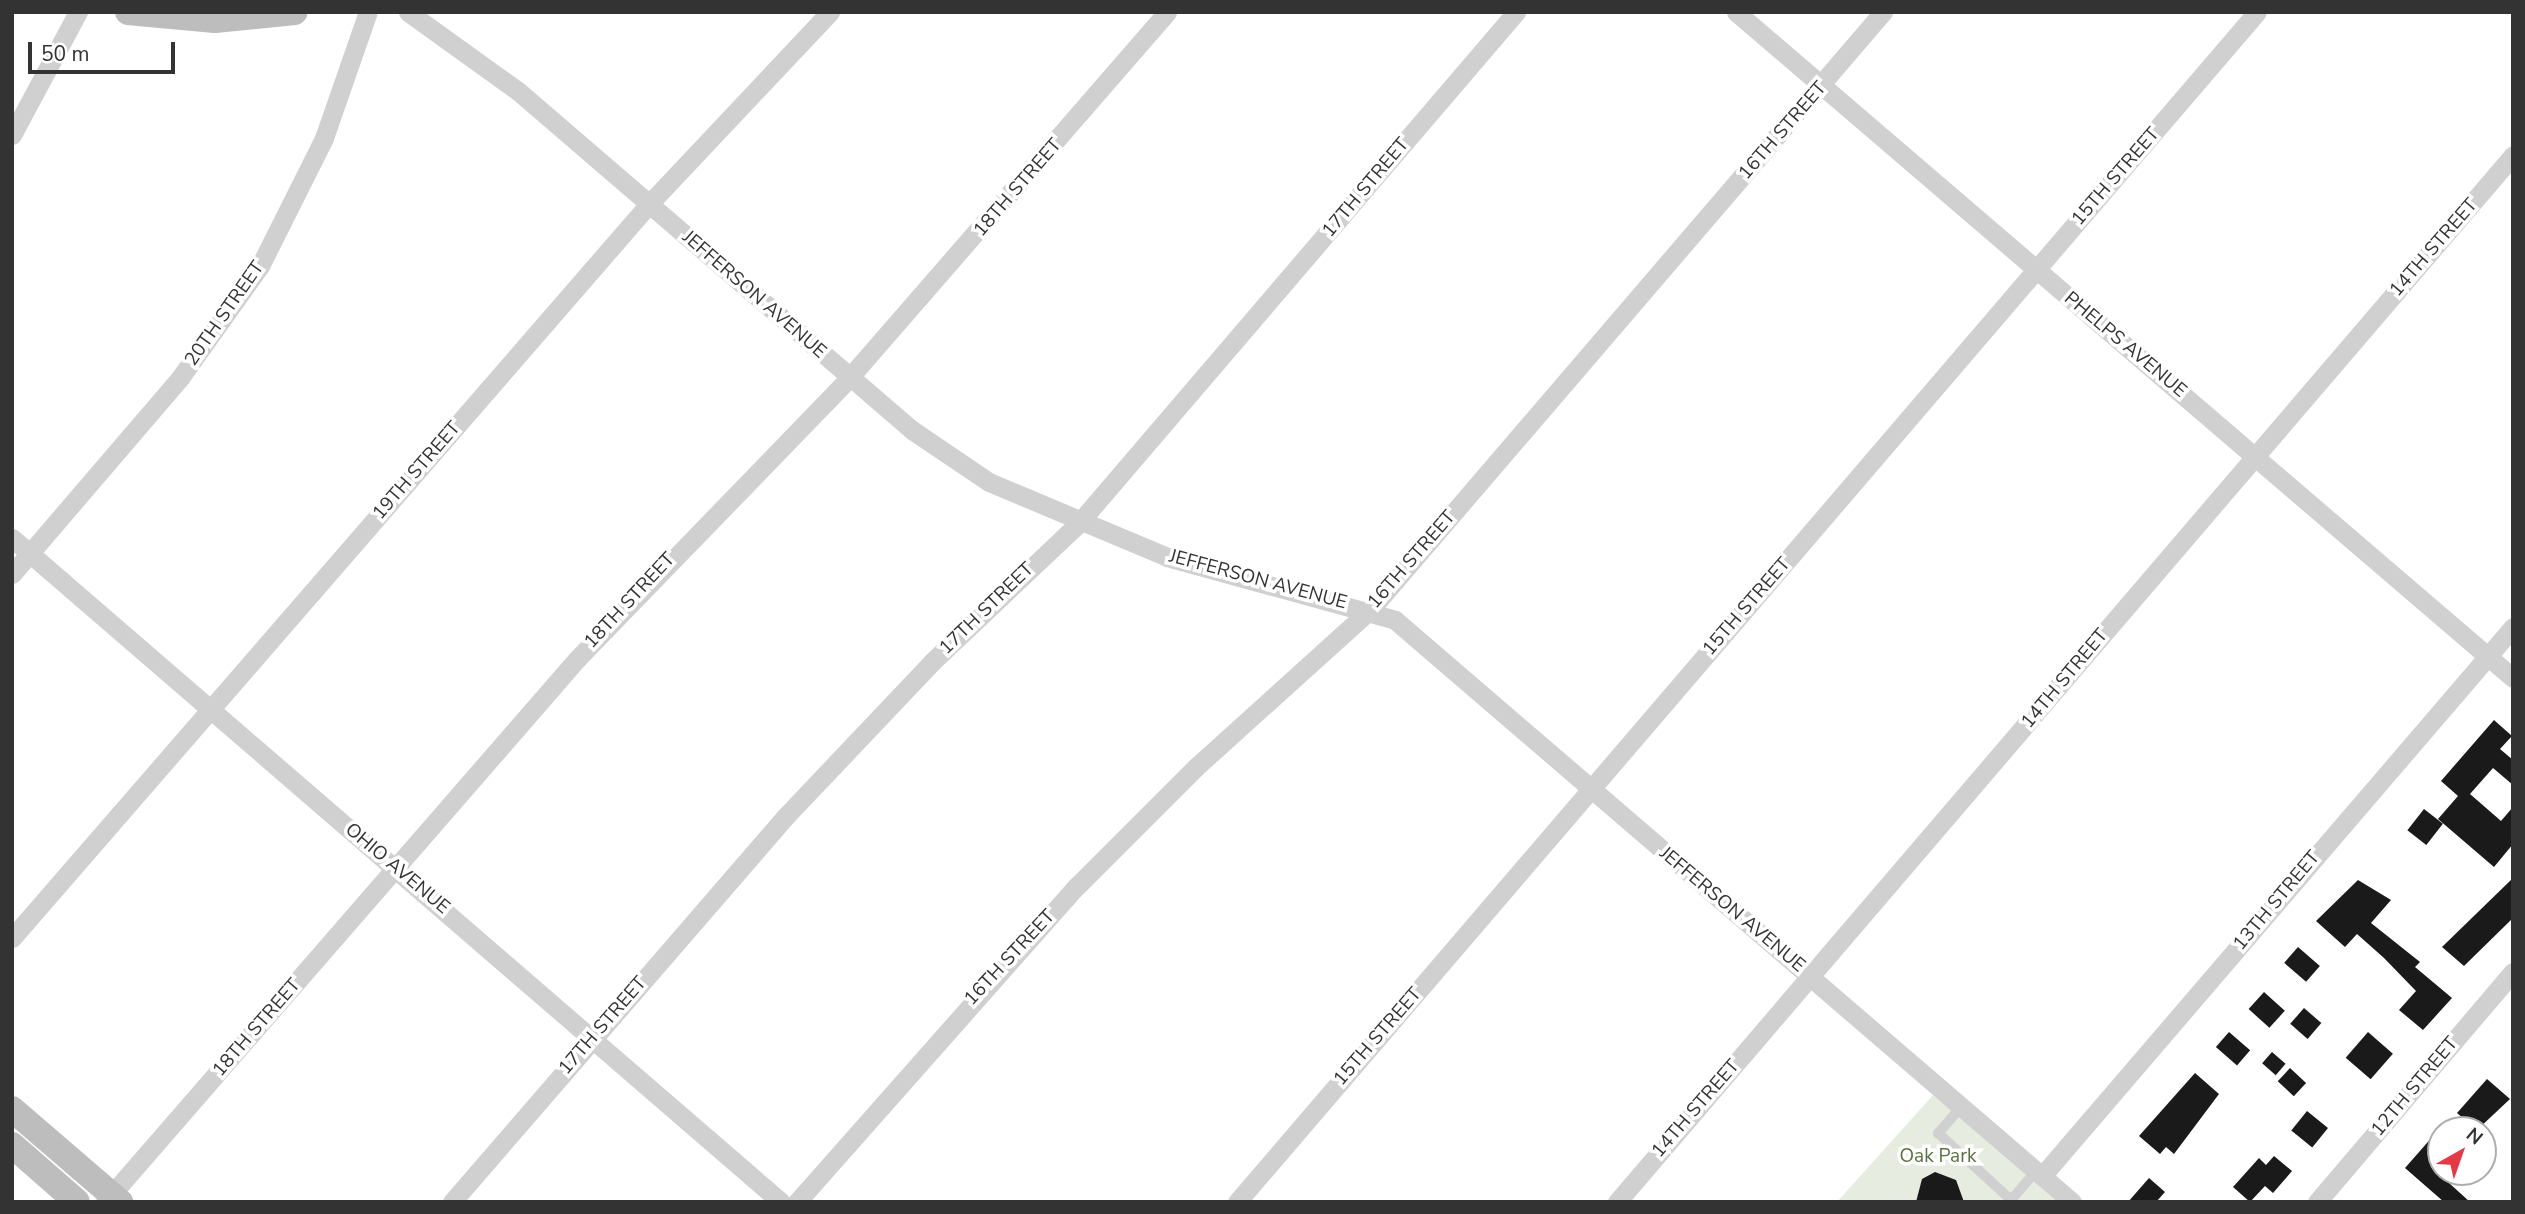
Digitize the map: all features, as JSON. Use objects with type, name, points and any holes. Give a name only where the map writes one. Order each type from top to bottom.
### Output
[{"type":"main road","points":[[128,12],[215,20],[296,12]]},
{"type":"main road","points":[[12,1109],[112,1199]]},
{"type":"main road","points":[[12,1145],[77,1202]]},
{"type":"street","points":[[12,135],[78,12]]},
{"type":"street","name":"20TH STREET","points":[[12,574],[180,378],[260,266],[324,138],[368,12]]},
{"type":"street","name":"JEFFERSON AVENUE","points":[[408,12],[518,91],[849,378],[950,457],[1078,524],[1167,556],[1370,610],[1432,648],[1590,789],[2072,1202]]},
{"type":"street","name":"19TH STREET","points":[[12,938],[649,204],[830,12]]},
{"type":"street","name":"18TH STREET","points":[[112,1199],[628,602],[849,378],[1167,12]]},
{"type":"street","name":"17TH STREET","points":[[452,1202],[847,749],[1078,524],[1516,12]]},
{"type":"street","name":"PHELPS AVENUE","points":[[1736,12],[2513,678]]},
{"type":"street","name":"16TH STREET","points":[[797,1202],[1077,886],[1215,749],[1370,610],[1884,12]]},
{"type":"street","name":"15TH STREET","points":[[1237,1202],[2257,12]]},
{"type":"street","name":"14TH STREET","points":[[1616,1202],[2513,155]]},
{"type":"street","name":"OHIO AVENUE","points":[[12,538],[781,1202]]},
{"type":"street","name":"13TH STREET","points":[[2039,1173],[2513,627]]},
{"type":"street","name":"12TH STREET","points":[[2317,1202],[2513,972]]},
{"type":"lane","points":[[1961,1107],[1938,1133],[2011,1200],[2039,1173]]},
{"type":"green space","name":"Oak Park","points":[[1934,1094],[2057,1202],[1837,1202]]},
{"type":"building","points":[[2494,720],[2512,736],[2500,749],[2513,760],[2513,785],[2493,768],[2470,794],[2501,821],[2513,807],[2513,844],[2494,867],[2438,819],[2458,796],[2441,781]]},
{"type":"building","points":[[2424,809],[2443,824],[2426,845],[2407,830]]},
{"type":"building","points":[[2513,878],[2513,918],[2464,966],[2442,947]]},
{"type":"building","points":[[2358,880],[2391,900],[2371,923],[2420,962],[2415,967],[2452,998],[2423,1030],[2399,1010],[2416,991],[2384,958],[2357,934],[2345,947],[2316,921]]},
{"type":"building","points":[[2298,947],[2320,966],[2306,982],[2284,963]]},
{"type":"building","points":[[2264,992],[2285,1011],[2269,1028],[2249,1009]]},
{"type":"building","points":[[2304,1008],[2321,1023],[2308,1039],[2290,1024]]},
{"type":"building","points":[[2229,1032],[2250,1050],[2237,1065],[2216,1047]]},
{"type":"building","points":[[2368,1032],[2393,1054],[2371,1079],[2346,1058]]},
{"type":"building","points":[[2272,1052],[2286,1064],[2276,1075],[2262,1063]]},
{"type":"building","points":[[2290,1068],[2306,1083],[2294,1096],[2278,1081]]},
{"type":"building","points":[[2195,1073],[2219,1094],[2174,1154],[2166,1147],[2160,1154],[2139,1136]]},
{"type":"building","points":[[2487,1079],[2510,1099],[2492,1116],[2461,1116],[2457,1113]]},
{"type":"building","points":[[2307,1111],[2328,1128],[2312,1147],[2291,1130]]},
{"type":"building","points":[[2427,1143],[2427,1186],[2452,1186],[2470,1202],[2444,1202],[2405,1168]]},
{"type":"building","points":[[2274,1156],[2292,1171],[2273,1193],[2265,1186],[2250,1202],[2233,1187],[2259,1158],[2266,1165]]},
{"type":"building","points":[[1935,1172],[1956,1180],[1964,1202],[1916,1202],[1922,1179]]},
{"type":"building","points":[[2149,1178],[2165,1192],[2156,1202],[2128,1202]]}]
